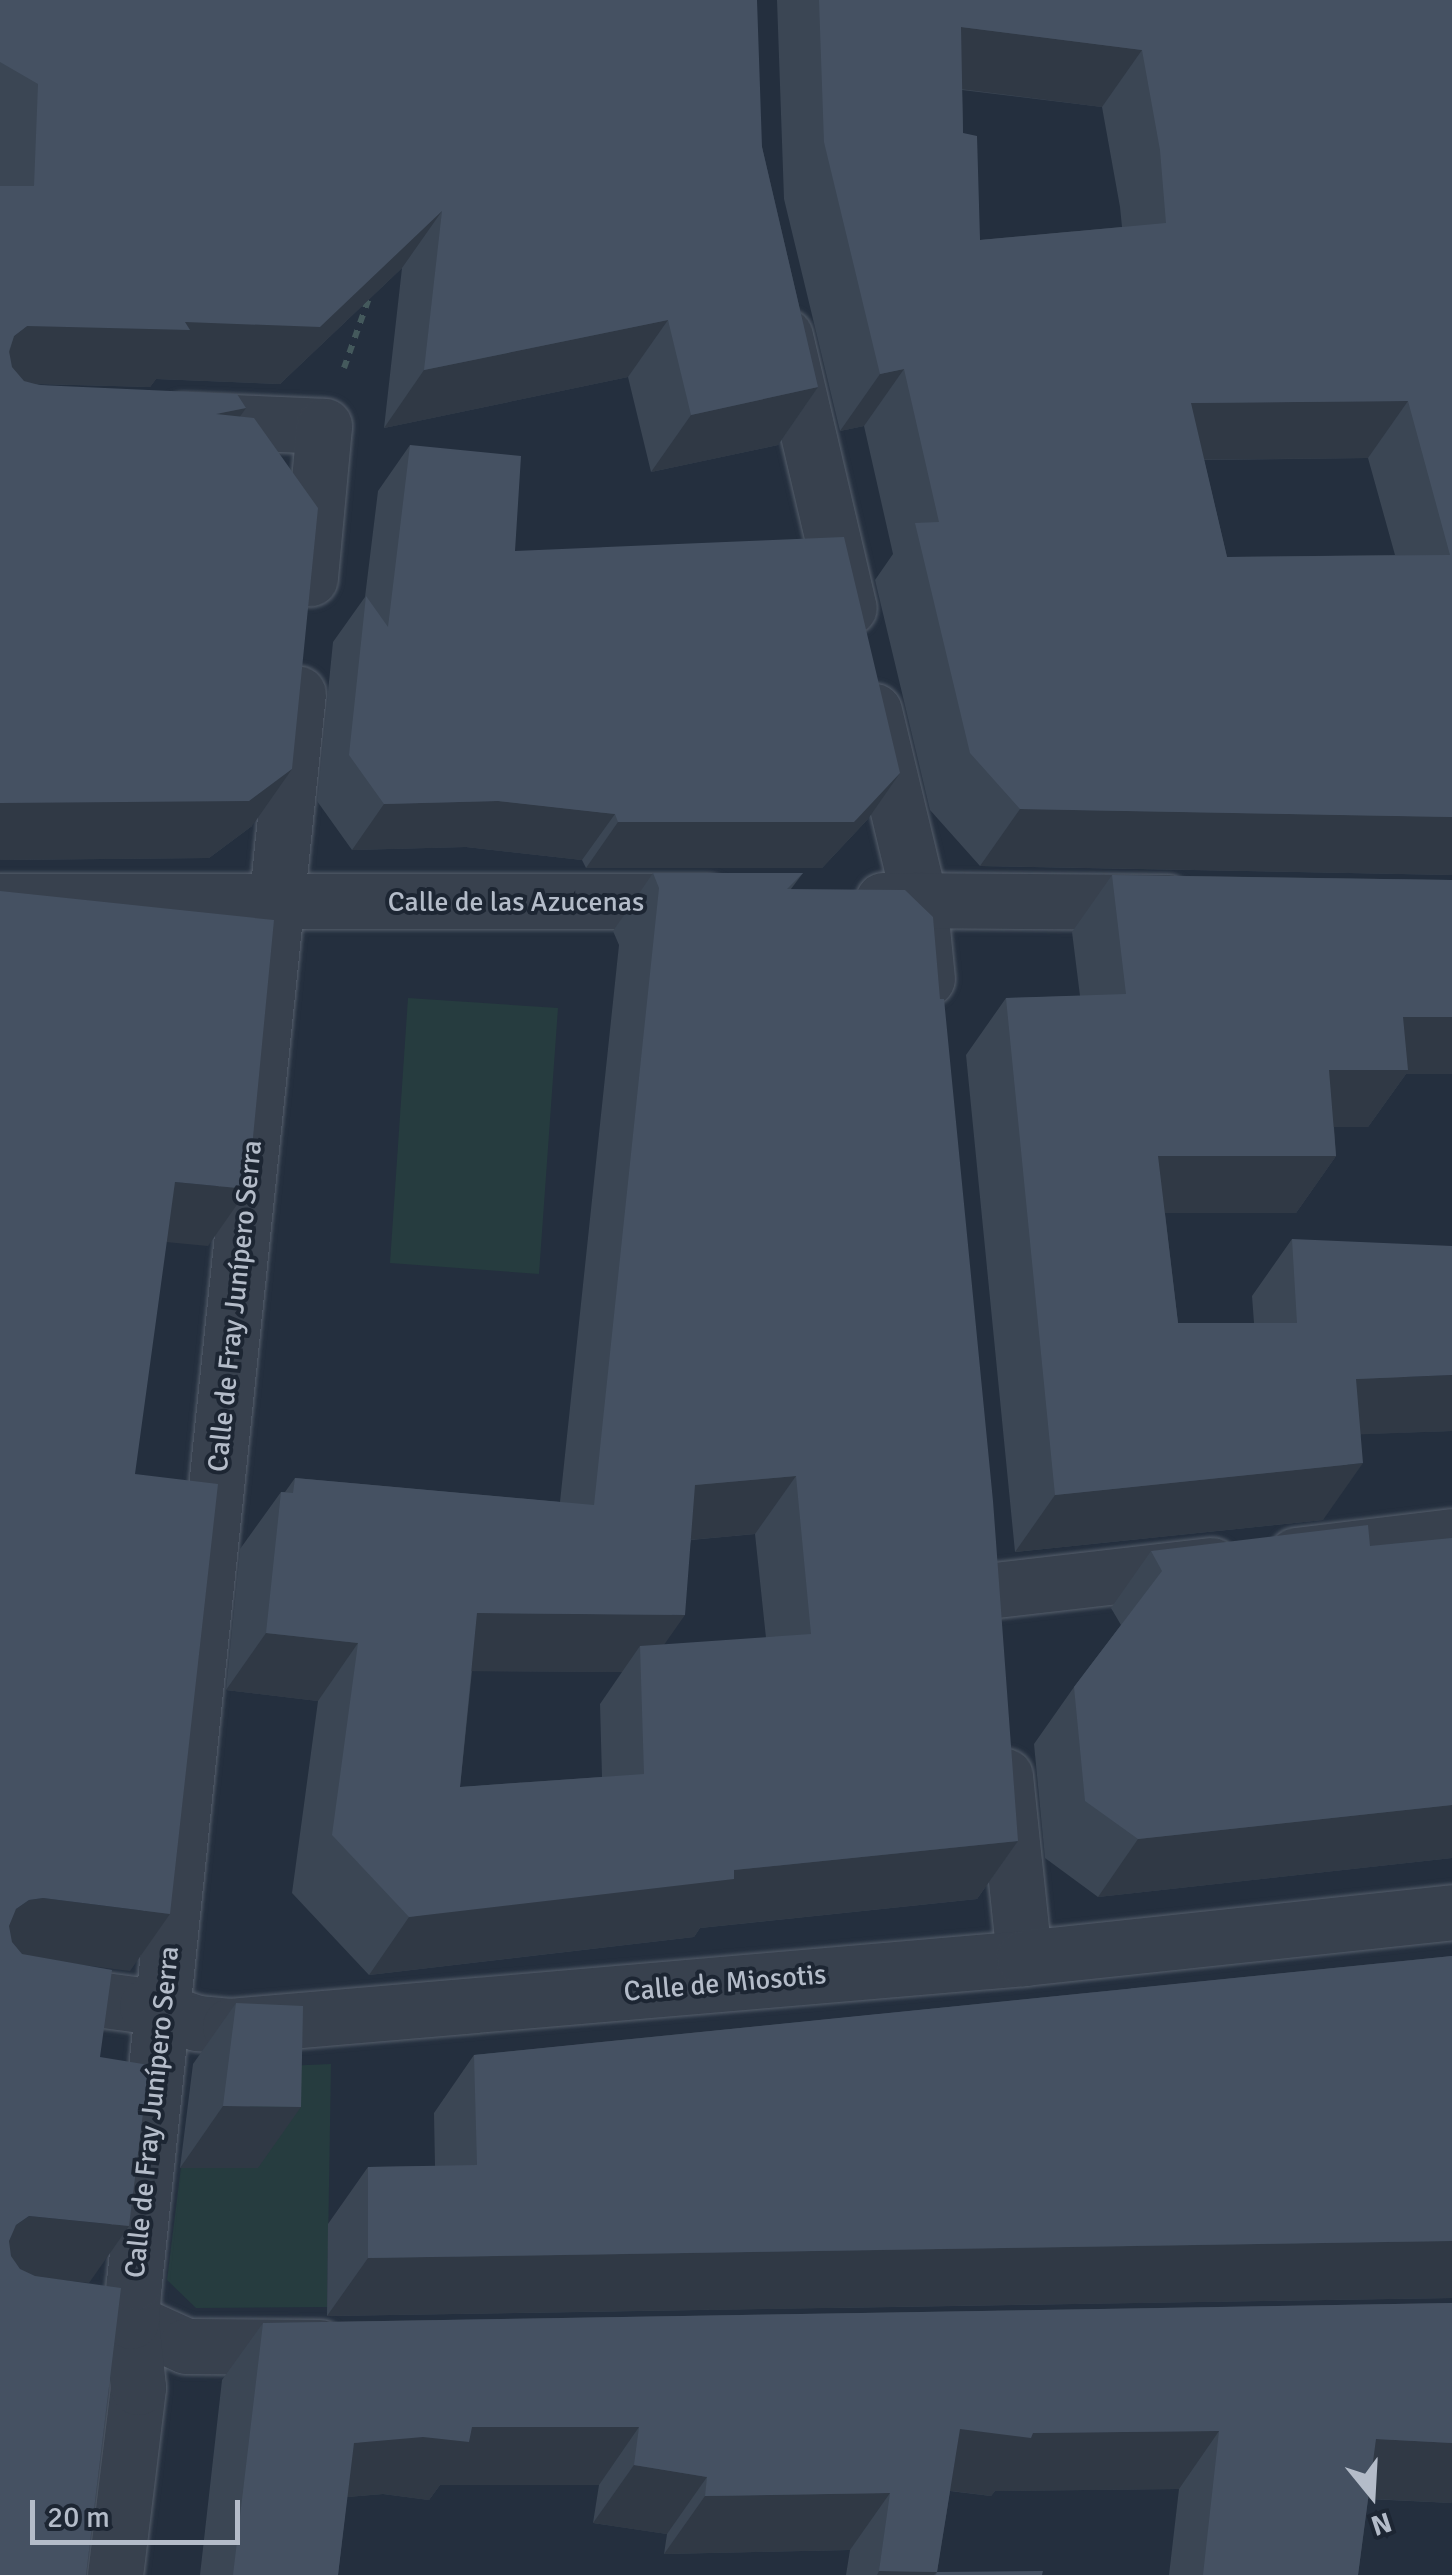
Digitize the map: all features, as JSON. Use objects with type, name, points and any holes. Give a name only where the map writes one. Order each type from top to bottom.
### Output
[{"type":"street","points":[[772,280],[918,900],[932,1038]]},
{"type":"street","points":[[134,418],[324,426]]},
{"type":"street","name":"Calle de Fray Junípero Serra","points":[[115,2575],[138,2387],[131,2321],[324,426]]},
{"type":"street","name":"Calle de las Azucenas","points":[[0,901],[278,904],[766,900]]},
{"type":"street","points":[[842,900],[1215,903]]},
{"type":"street","points":[[993,1648],[985,1571],[1452,1536]]},
{"type":"street","points":[[1000,1724],[1024,1958]]},
{"type":"street","name":"Calle de Miosotis","points":[[0,1986],[164,2009],[197,2023],[230,2026],[1024,1958],[1452,1912]]},
{"type":"street","points":[[0,2302],[131,2321],[186,2346],[360,2346]]},
{"type":"path","points":[[324,426],[376,278]]},
{"type":"green space","points":[[408,998],[558,1008],[539,1274],[390,1263]]},
{"type":"green space","points":[[331,2064],[327,2307],[196,2308],[167,2280],[181,2167],[260,2067]]},
{"type":"building","points":[[0,0],[757,0],[762,147],[818,387],[691,415],[668,320],[424,370],[442,211],[320,327],[185,322],[190,330],[27,326],[14,336],[9,351],[12,367],[24,381],[39,385],[237,394],[246,408],[216,414],[254,418],[318,508],[292,769],[249,801],[0,803],[0,186],[34,186],[38,84],[0,62]]},
{"type":"building","points":[[819,0],[1452,0],[1452,817],[1020,809],[970,753],[915,523],[939,522],[904,369],[880,374],[824,142]],"holes":[[[961,27],[1142,50],[1160,150],[1166,223],[980,240],[977,136],[963,133]],[[1408,401],[1450,555],[1227,557],[1191,403]]]},
{"type":"building","points":[[410,445],[521,456],[515,551],[844,537],[900,773],[854,822],[618,822],[615,814],[498,801],[384,804],[349,755],[366,596],[388,627]]},
{"type":"building","points":[[653,873],[803,873],[787,889],[905,890],[933,917],[993,1501],[1018,1841],[734,1870],[734,1879],[409,1917],[332,1835],[358,1643],[266,1633],[281,1492],[293,1493],[295,1478],[594,1505],[659,888]],"holes":[[[796,1476],[811,1634],[640,1646],[644,1774],[460,1787],[477,1613],[685,1615],[695,1485]]]},
{"type":"building","points":[[1112,875],[1452,880],[1452,1017],[1403,1017],[1408,1070],[1329,1070],[1336,1156],[1158,1156],[1178,1323],[1297,1323],[1292,1239],[1452,1246],[1452,1375],[1356,1379],[1363,1463],[1055,1495],[1006,998],[1126,994]]},
{"type":"building","points":[[0,891],[274,920],[248,1189],[175,1182],[135,1474],[218,1484],[170,1914],[43,1898],[29,1900],[16,1909],[9,1926],[12,1942],[22,1954],[112,1970],[100,2057],[149,2065],[129,2226],[29,2216],[16,2225],[9,2241],[11,2256],[20,2269],[35,2276],[121,2288],[86,2575],[0,2575]]},
{"type":"building","points":[[1368,1525],[1370,1546],[1452,1538],[1452,1805],[1138,1839],[1085,1801],[1074,1687],[1162,1571],[1151,1551]]},
{"type":"building","points":[[1452,1956],[1452,2241],[368,2258],[368,2167],[477,2165],[474,2055]]},
{"type":"building","points":[[236,2003],[303,2006],[301,2107],[223,2106]]},
{"type":"building","points":[[1452,2303],[1452,2443],[1376,2439],[1358,2575],[1203,2575],[1219,2431],[1033,2433],[1031,2438],[960,2429],[937,2572],[879,2571],[890,2493],[705,2496],[707,2477],[634,2465],[639,2427],[472,2427],[469,2442],[423,2437],[354,2443],[338,2575],[233,2575],[263,2323]]},
{"type":"building","points":[[1043,2571],[1042,2575],[936,2575],[937,2572]]}]
